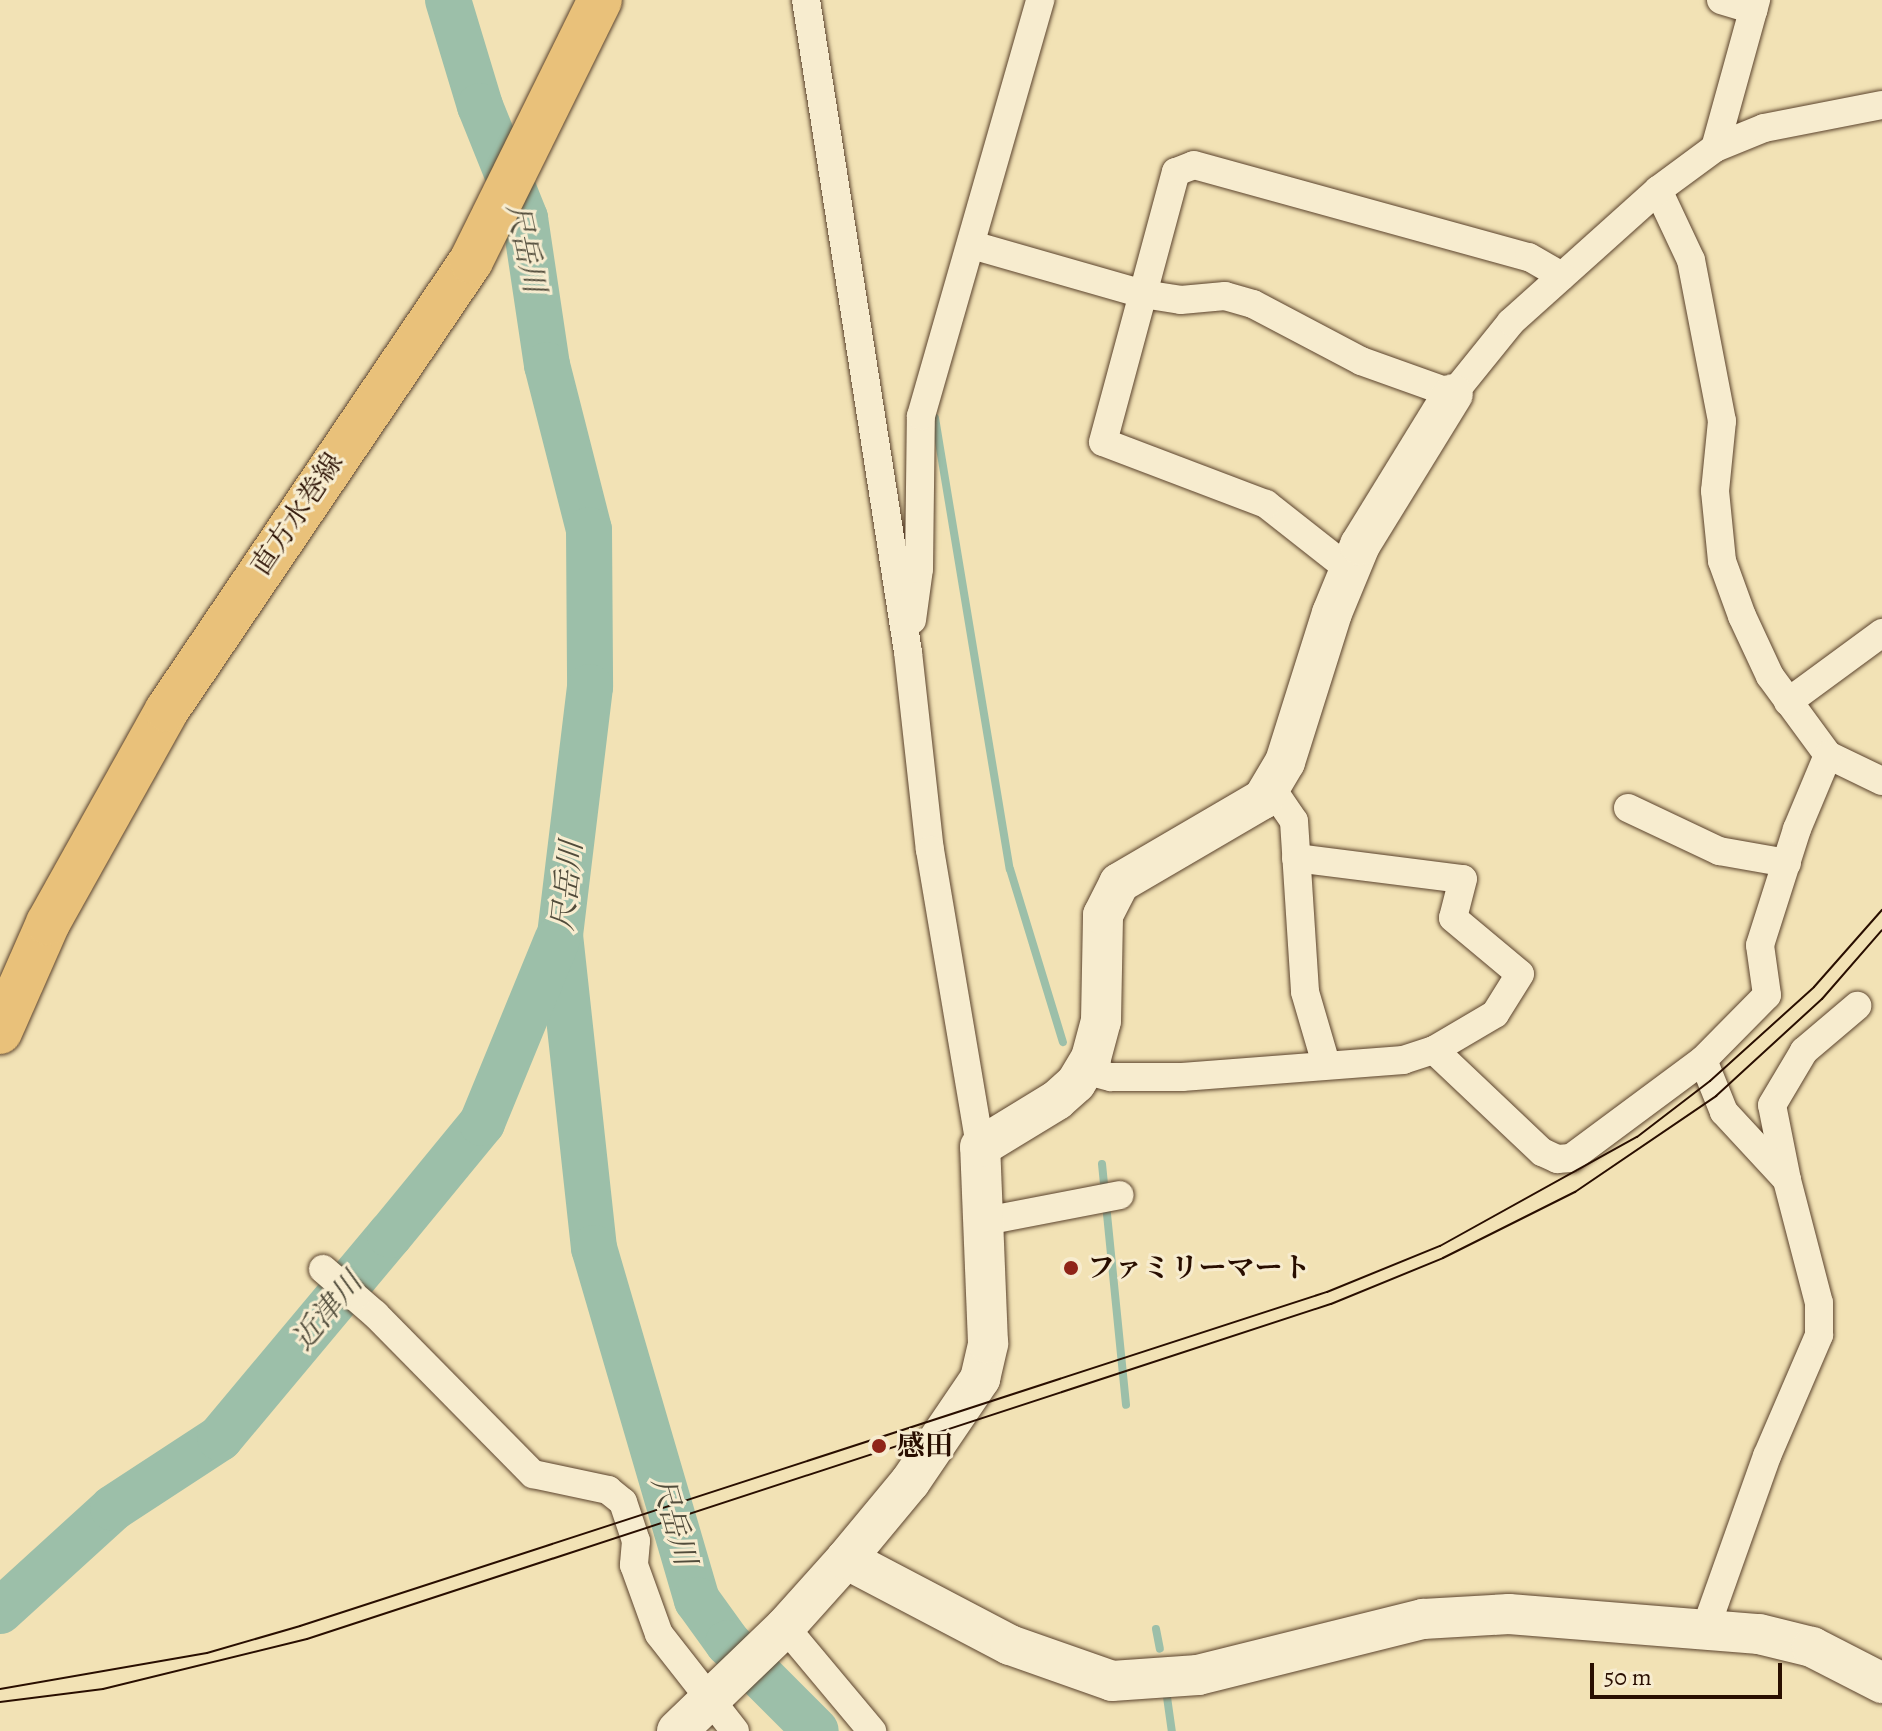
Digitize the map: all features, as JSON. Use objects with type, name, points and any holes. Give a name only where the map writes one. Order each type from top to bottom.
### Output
[{"type":"main road","name":"直方水巻線","points":[[0,1032],[48,923],[167,710],[471,261],[594,16]]},
{"type":"street","points":[[677,1731],[785,1627],[910,1482],[980,1379],[988,1343],[980,1147],[930,850],[908,652],[806,0]]},
{"type":"street","points":[[908,652],[919,569],[921,416],[1040,0]]},
{"type":"street","points":[[1715,148],[1755,5],[1721,0]]},
{"type":"street","points":[[980,1147],[1057,1100],[1084,1070],[1101,1021],[1103,915],[1109,896],[1119,883],[1242,815],[1270,786],[1285,762],[1350,570],[1394,487],[1453,394],[1511,322],[1658,190],[1715,148],[1764,128],[1882,105]]},
{"type":"street","points":[[1350,570],[1266,504],[1103,442],[1171,182],[1183,166],[1194,165],[1529,257],[1562,276]]},
{"type":"street","points":[[1658,190],[1691,260],[1722,421],[1715,491],[1722,561],[1742,616],[1788,702],[1828,755],[1882,781]]},
{"type":"street","points":[[972,245],[1143,294],[1181,300],[1225,296],[1253,304],[1361,361],[1453,394]]},
{"type":"street","points":[[1788,702],[1882,633]]},
{"type":"street","points":[[1434,1050],[1542,1152],[1557,1159],[1571,1158],[1703,1060],[1767,995],[1760,945],[1828,755]]},
{"type":"street","points":[[1270,786],[1294,821],[1305,992],[1326,1064]]},
{"type":"street","points":[[1628,808],[1719,851],[1787,863]]},
{"type":"street","points":[[1084,1070],[1111,1077],[1182,1077],[1403,1060],[1434,1050],[1495,1014],[1520,974],[1453,918],[1463,879],[1296,858]]},
{"type":"street","points":[[1705,1630],[1767,1456],[1819,1335],[1819,1303],[1787,1180],[1772,1105],[1804,1051],[1857,1006]]},
{"type":"street","points":[[1703,1060],[1724,1112],[1787,1180]]},
{"type":"street","points":[[985,1221],[1109,1197]]},
{"type":"street","points":[[323,1269],[361,1302],[533,1474],[608,1490],[623,1502],[636,1541],[634,1565],[659,1634],[706,1701],[735,1731]]},
{"type":"street","points":[[846,1559],[1010,1645],[1112,1681],[1198,1675],[1423,1619],[1509,1614],[1705,1630],[1812,1647],[1882,1683]]},
{"type":"street","points":[[785,1627],[872,1731]]},
{"type":"waterway","name":"尺岳川","points":[[448,0],[480,106],[525,218],[547,365],[589,530],[590,687],[560,935],[594,1248],[697,1600],[728,1643],[816,1731]]},
{"type":"waterway","points":[[935,418],[1010,869],[1063,1042]]},
{"type":"waterway","name":"近津川","points":[[0,1611],[113,1508],[220,1438],[390,1235],[482,1123],[557,940]]},
{"type":"waterway","points":[[1102,1164],[1126,1405]]},
{"type":"waterway","points":[[1156,1629],[1160,1649]]},
{"type":"waterway","points":[[1167,1697],[1172,1731]]},
{"type":"tram line","points":[[0,1689],[207,1653],[300,1626],[1327,1292],[1440,1246],[1637,1137],[1710,1081],[1814,987],[1882,910]]},
{"type":"tram line","points":[[0,1702],[103,1689],[307,1639],[1331,1304],[1443,1258],[1575,1192],[1716,1096],[1822,999],[1882,930]]},
{"type":"place","name":"ファミリーマート","points":[[1071,1268]]},
{"type":"place","name":"感田","points":[[879,1446]]}]
